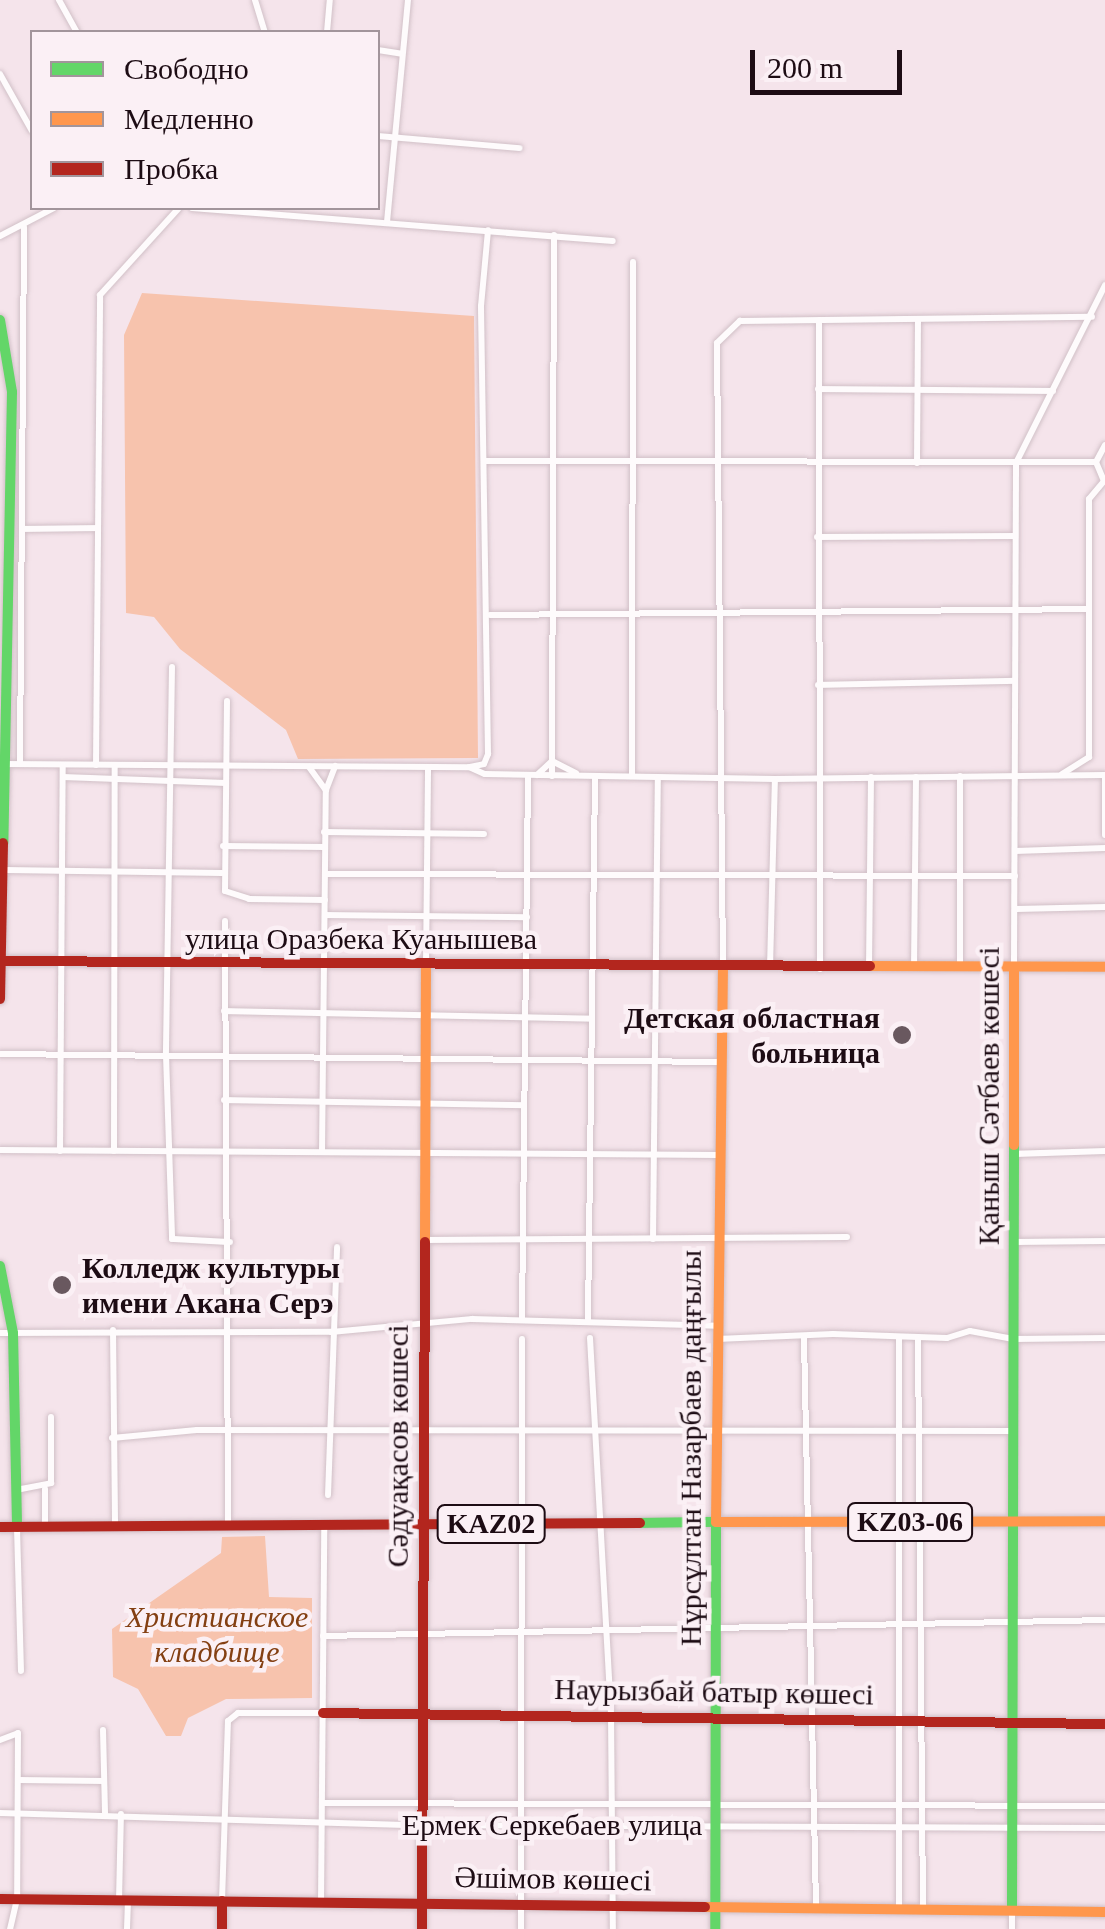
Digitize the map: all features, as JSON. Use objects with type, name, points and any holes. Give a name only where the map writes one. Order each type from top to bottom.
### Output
[{"type":"main road","points":[[0,320],[12,392],[6,870],[0,999]]},
{"type":"main road","name":"улица Оразбека Куанышева","points":[[1,961],[820,970],[1105,967]]},
{"type":"main road","name":"Сәдуақасов көшесі","points":[[422,1929],[426,964]]},
{"type":"main road","name":"Нұрсұлтан Назарбаев даңғылы","points":[[716,1929],[716,1326],[723,968]]},
{"type":"main road","name":"Қаныш Сәтбаев көшесі","points":[[1012,1909],[1014,969]]},
{"type":"main road","points":[[0,1266],[16,1527]]},
{"type":"main road","name":"KZ03-06","points":[[716,1522],[1105,1521]]},
{"type":"main road","name":"KАZ02","points":[[0,1527],[716,1522]]},
{"type":"main road","name":"KАZ02","points":[[16,1527],[267,1526]]},
{"type":"main road","name":"Наурызбай батыр көшесі","points":[[322,1713],[715,1714],[1105,1724]]},
{"type":"main road","name":"Әшімов көшесі","points":[[0,1899],[1105,1912]]},
{"type":"main road","points":[[222,1901],[222,1929]]},
{"type":"street","points":[[59,0],[76,30]]},
{"type":"street","points":[[255,0],[263,30]]},
{"type":"street","points":[[327,30],[330,0]]},
{"type":"street","points":[[387,222],[408,0]]},
{"type":"street","points":[[380,50],[402,54]]},
{"type":"street","points":[[0,74],[30,127]]},
{"type":"street","points":[[380,136],[519,148]]},
{"type":"street","points":[[0,236],[51,210]]},
{"type":"street","points":[[96,765],[100,295],[176,210]]},
{"type":"street","points":[[220,210],[613,241]]},
{"type":"street","points":[[20,764],[24,227]]},
{"type":"street","points":[[469,767],[484,764],[488,754],[490,615],[481,306],[488,230]]},
{"type":"street","points":[[552,776],[554,235]]},
{"type":"street","points":[[632,776],[633,262]]},
{"type":"street","name":"Қаныш Сәтбаев көшесі","points":[[1014,969],[1016,463],[1105,286]]},
{"type":"street","points":[[723,968],[723,611],[717,343],[740,322],[1092,318]]},
{"type":"street","points":[[917,463],[918,319]]},
{"type":"street","points":[[819,320],[820,970]]},
{"type":"street","points":[[818,389],[1053,391]]},
{"type":"street","points":[[1096,462],[1105,446]]},
{"type":"street","points":[[486,461],[1096,462]]},
{"type":"street","points":[[1060,776],[1089,757],[1089,498],[1104,480],[1096,462]]},
{"type":"street","points":[[22,529],[98,528]]},
{"type":"street","points":[[818,537],[1014,536]]},
{"type":"street","points":[[8,542],[22,542]]},
{"type":"street","points":[[490,615],[632,610],[1089,609]]},
{"type":"street","points":[[172,667],[166,1055],[172,1239],[230,1242]]},
{"type":"street","points":[[818,684],[1015,681]]},
{"type":"street","points":[[227,701],[222,873],[225,890],[249,899],[326,900]]},
{"type":"street","points":[[532,775],[552,761]]},
{"type":"street","points":[[552,761],[585,776]]},
{"type":"street","points":[[5,764],[469,767],[552,776],[775,779],[1105,776],[1105,835]]},
{"type":"street","points":[[60,1150],[63,764]]},
{"type":"street","points":[[114,1151],[115,765]]},
{"type":"street","points":[[322,1152],[327,964],[324,832],[326,790],[335,766]]},
{"type":"street","points":[[309,767],[326,790]]},
{"type":"street","points":[[426,964],[428,767]]},
{"type":"street","points":[[522,1320],[527,875],[532,775]]},
{"type":"street","points":[[588,1320],[586,1237],[595,776]]},
{"type":"street","points":[[914,968],[916,776]]},
{"type":"street","points":[[960,776],[960,968]]},
{"type":"street","points":[[63,777],[226,783]]},
{"type":"street","points":[[653,1239],[659,966],[658,777]]},
{"type":"street","points":[[869,969],[871,777]]},
{"type":"street","points":[[770,969],[775,779]]},
{"type":"street","points":[[324,832],[484,834]]},
{"type":"street","points":[[223,846],[325,847]]},
{"type":"street","points":[[1015,851],[1105,848]]},
{"type":"street","points":[[6,870],[222,873]]},
{"type":"street","points":[[325,874],[1016,876]]},
{"type":"street","points":[[1016,908],[1105,907]]},
{"type":"street","points":[[326,915],[527,917]]},
{"type":"street","points":[[225,921],[224,1151],[230,1242],[228,1525]]},
{"type":"street","points":[[224,1011],[592,1019]]},
{"type":"street","points":[[0,1054],[721,1062]]},
{"type":"street","points":[[224,1100],[524,1105]]},
{"type":"street","points":[[0,1150],[719,1155]]},
{"type":"street","points":[[1012,1154],[1105,1151]]},
{"type":"street","points":[[424,1240],[847,1237]]},
{"type":"street","points":[[1014,1242],[1105,1241]]},
{"type":"street","points":[[328,1496],[331,1332],[338,1248]]},
{"type":"street","points":[[6,1333],[331,1332],[522,1320],[716,1326]]},
{"type":"street","points":[[113,1330],[115,1525]]},
{"type":"street","points":[[717,1339],[918,1339],[970,1331],[1013,1339],[1105,1338]]},
{"type":"street","points":[[590,1338],[611,1714],[613,1929]]},
{"type":"street","points":[[804,1338],[816,1908]]},
{"type":"street","points":[[899,1338],[899,1908]]},
{"type":"street","points":[[521,1929],[522,1339]]},
{"type":"street","points":[[918,1339],[923,1909]]},
{"type":"street","points":[[16,1490],[45,1488],[51,1483],[51,1417]]},
{"type":"street","points":[[112,1438],[198,1430],[229,1435],[1013,1431]]},
{"type":"street","points":[[45,1488],[45,1526]]},
{"type":"street","points":[[321,1902],[324,1525]]},
{"type":"street","points":[[16,1527],[20,1672]]},
{"type":"street","points":[[323,1636],[716,1624],[1105,1620]]},
{"type":"street","points":[[222,1901],[226,1729],[232,1716],[322,1713]]},
{"type":"street","points":[[102,1730],[105,1814]]},
{"type":"street","points":[[0,1740],[18,1732],[17,1899],[10,1929]]},
{"type":"street","points":[[18,1780],[104,1781]]},
{"type":"street","name":"Ермек Серкебаев улица","points":[[322,1803],[1105,1806]]},
{"type":"street","name":"Ермек Серкебаев улица","points":[[0,1813],[321,1823],[1105,1828]]},
{"type":"street","points":[[121,1814],[127,1929]]},
{"type":"street","name":"Қаныш Сәтбаев көшесі","points":[[1012,1909],[1012,1929]]},
{"type":"green space","points":[[142,293],[474,316],[478,758],[298,759],[286,730],[180,649],[154,617],[126,613],[124,335]]},
{"type":"green space","name":"Христианское кладбище","points":[[265,1536],[269,1597],[312,1598],[312,1698],[226,1699],[188,1718],[181,1736],[166,1736],[138,1689],[113,1677],[112,1629],[221,1553],[222,1537]]},
{"type":"traffic: fast","points":[[0,320],[12,392],[3,843]]},
{"type":"traffic: fast","points":[[1012,1909],[1014,1145]]},
{"type":"traffic: fast","points":[[0,1266],[13,1333],[17,1527]]},
{"type":"traffic: fast","points":[[640,1523],[716,1522],[715,1929]]},
{"type":"traffic: slow","points":[[425,1242],[426,964]]},
{"type":"traffic: slow","points":[[870,966],[1105,967]]},
{"type":"traffic: slow","points":[[716,1522],[723,968]]},
{"type":"traffic: slow","points":[[1014,969],[1014,1145]]},
{"type":"traffic: slow","points":[[716,1522],[1105,1521]]},
{"type":"traffic: slow","points":[[705,1907],[1105,1912]]},
{"type":"traffic: jam","points":[[0,999],[3,843]]},
{"type":"traffic: jam","points":[[0,961],[870,966]]},
{"type":"traffic: jam","points":[[422,1929],[425,1242]]},
{"type":"traffic: jam","points":[[0,1527],[640,1523]]},
{"type":"traffic: jam","points":[[323,1713],[1105,1724]]},
{"type":"traffic: jam","points":[[0,1899],[705,1907]]},
{"type":"traffic: jam","points":[[222,1901],[222,1929]]},
{"type":"place","name":"Детская областная больница","points":[[902,1035]]},
{"type":"place","name":"Колледж культуры имени Акана Серэ","points":[[62,1285]]}]
